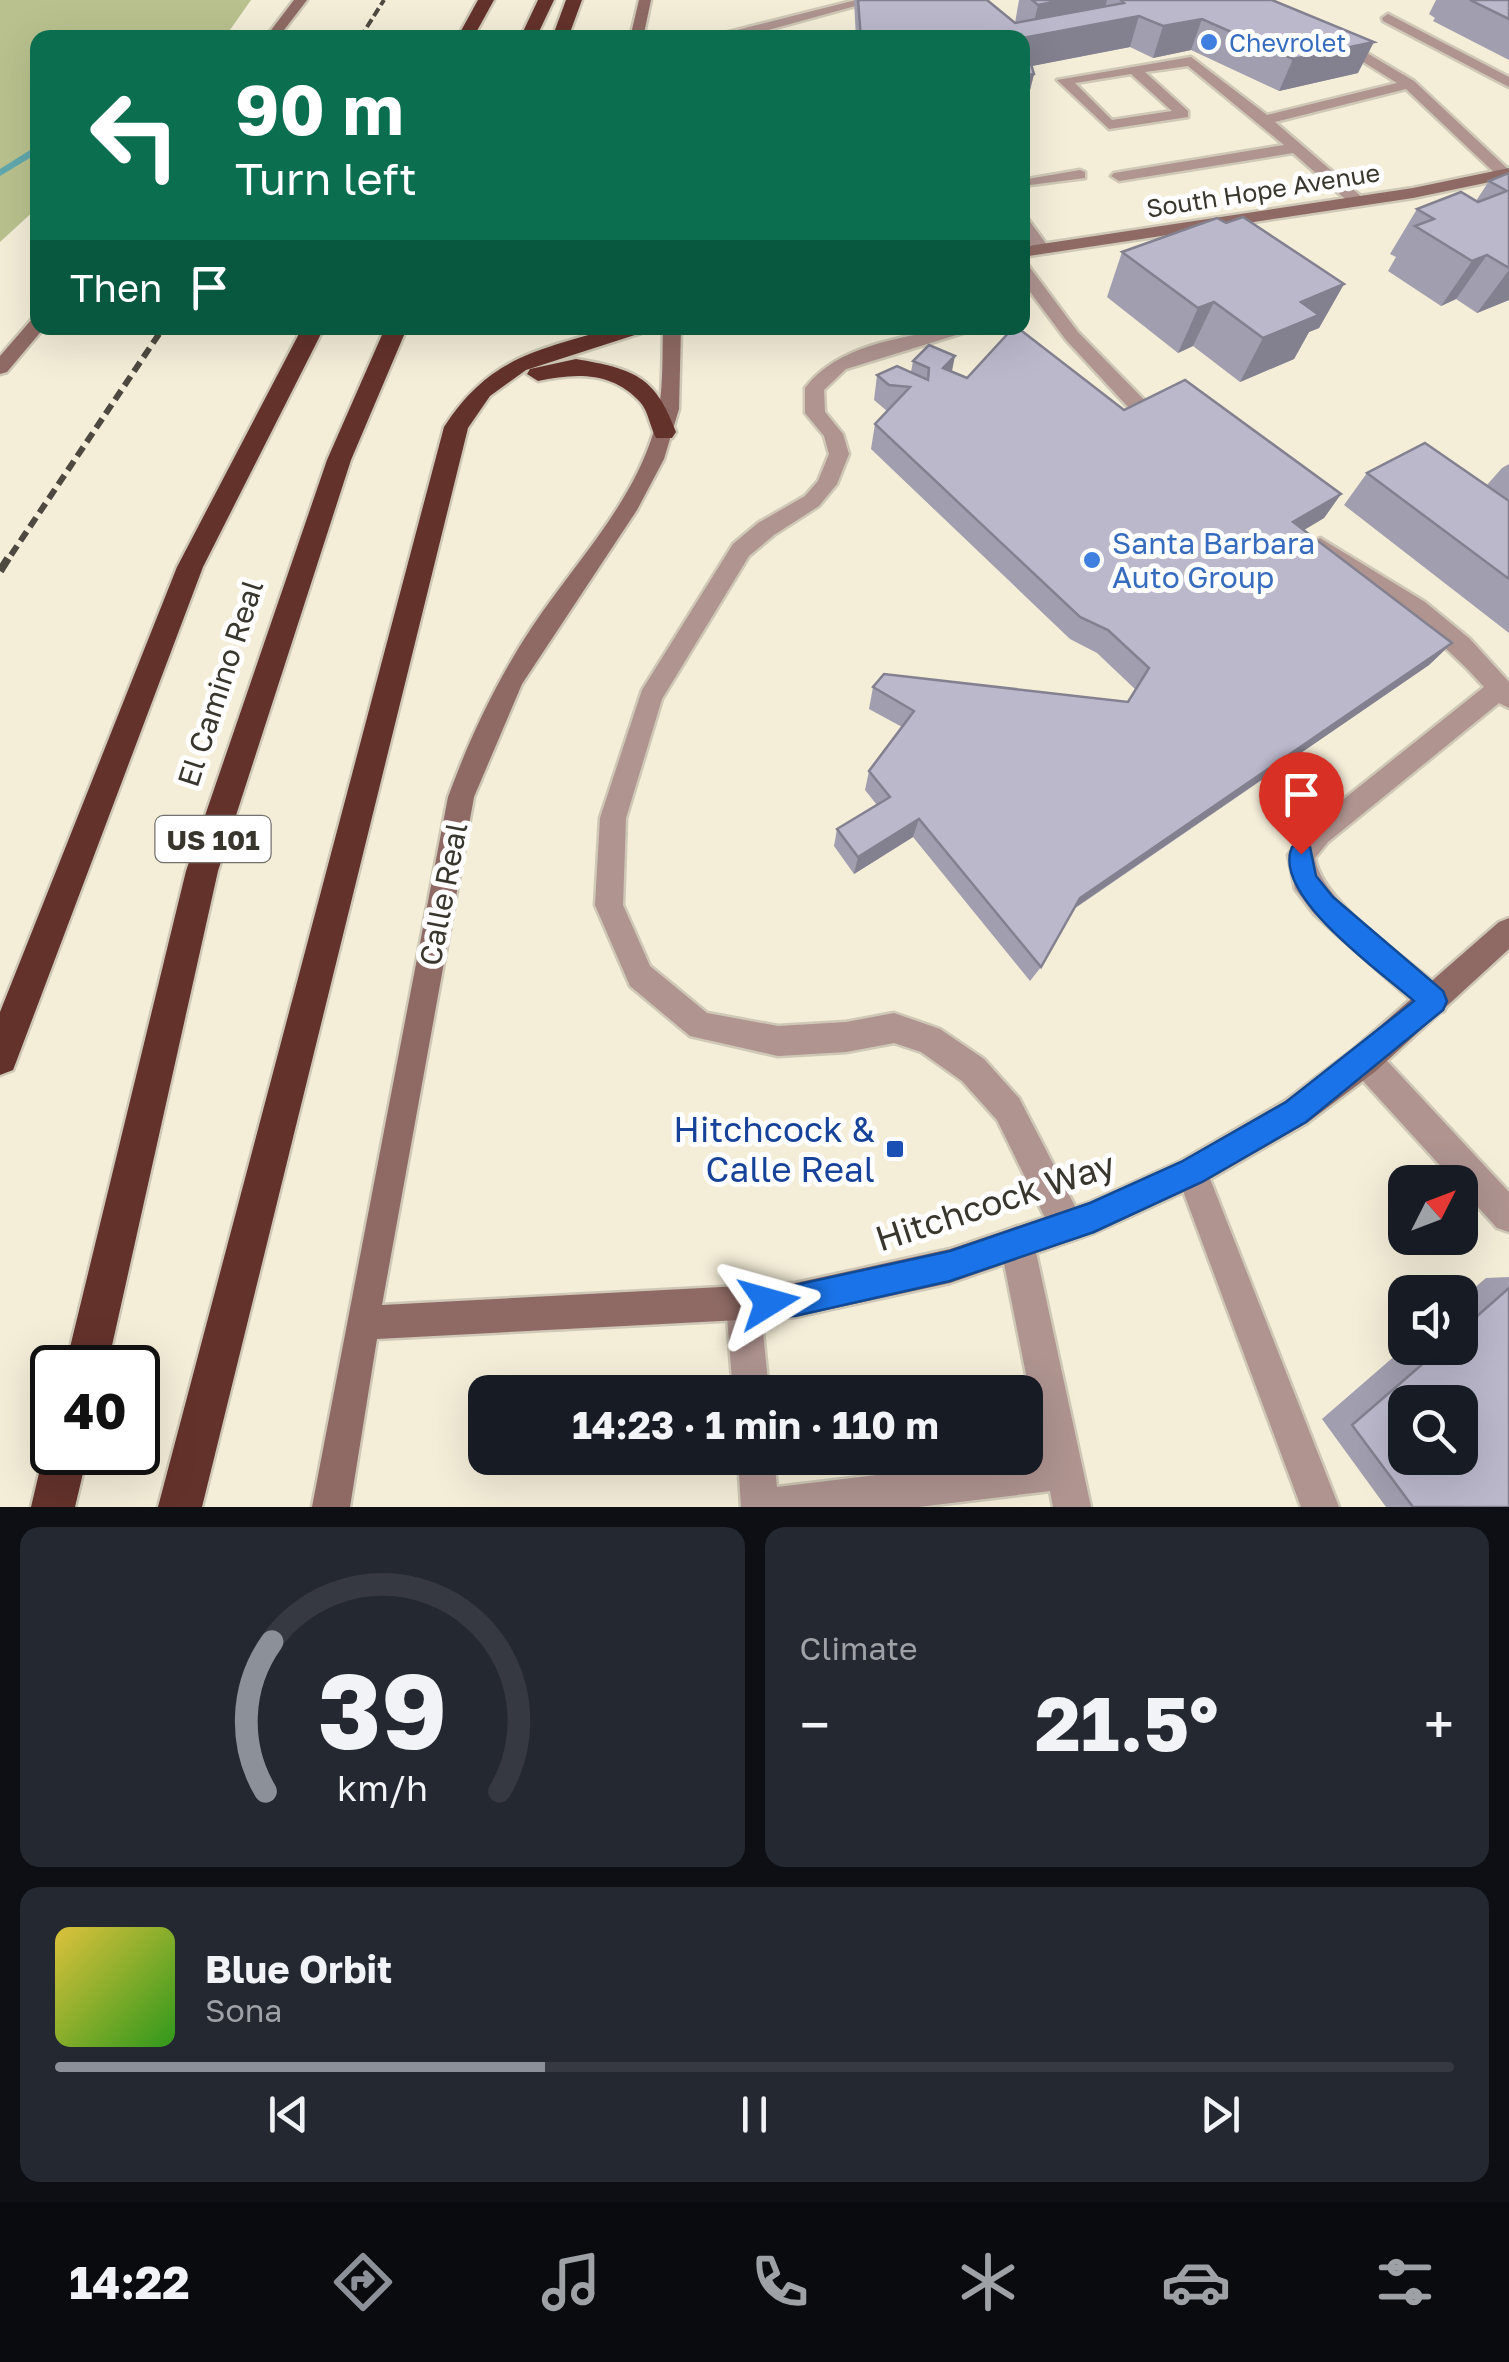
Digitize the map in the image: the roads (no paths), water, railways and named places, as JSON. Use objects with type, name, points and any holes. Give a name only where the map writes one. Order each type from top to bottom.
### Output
[{"type":"highway","points":[[532,30],[546,0]]},
{"type":"highway","points":[[563,30],[574,0]]},
{"type":"highway","points":[[469,30],[480,5]]},
{"type":"highway","name":"El Camino Real","points":[[0,1056],[190,567],[309,335]]},
{"type":"highway","name":"El Camino Real","points":[[91,1345],[202,871],[339,460],[393,335]]},
{"type":"highway","points":[[180,1507],[456,427],[482,390],[518,364],[611,335]]},
{"type":"highway","points":[[482,390],[576,366],[614,373],[652,399],[664,432]]},
{"type":"highway","points":[[53,1507],[61,1475]]},
{"type":"street","points":[[277,30],[301,0]]},
{"type":"street","points":[[638,30],[645,0]]},
{"type":"street","name":"South Hope Avenue","points":[[1030,251],[1506,174]]},
{"type":"street","points":[[0,368],[30,332]]},
{"type":"street","name":"Calle Real","points":[[331,1507],[461,796],[478,747],[524,659],[646,479],[664,432],[670,402],[672,335]]},
{"type":"street","name":"Hitchcock Way","points":[[362,1322],[795,1300],[950,1266],[1067,1226],[1192,1172],[1296,1112],[1434,1001],[1509,931]]},
{"type":"lane","points":[[753,30],[871,0]]},
{"type":"lane","points":[[1388,18],[1509,83]]},
{"type":"lane","points":[[797,19],[800,30]]},
{"type":"lane","points":[[1322,32],[1410,84],[1506,174]]},
{"type":"lane","points":[[1134,70],[1183,114],[1109,126],[1064,80],[1191,60],[1357,201]]},
{"type":"lane","points":[[1264,120],[1410,84]]},
{"type":"lane","points":[[1119,176],[1297,148]]},
{"type":"lane","points":[[1030,180],[1080,175]]},
{"type":"lane","points":[[1030,233],[1042,249]]},
{"type":"lane","points":[[1030,282],[1042,301],[1150,417]]},
{"type":"lane","points":[[1030,306],[1042,301]]},
{"type":"lane","points":[[940,335],[881,349],[839,365],[814,388],[816,413],[833,434],[839,454],[827,484],[812,501],[766,529],[741,550],[652,697],[614,818],[609,904],[640,976],[700,1026],[778,1041],[846,1037],[894,1028],[930,1040],[973,1070],[1008,1110],[1067,1226]]},
{"type":"lane","points":[[1299,532],[1418,608],[1462,646],[1504,694],[1319,834],[1301,854],[1305,880],[1324,905],[1434,1001]]},
{"type":"lane","points":[[1364,1060],[1509,1216]]},
{"type":"lane","points":[[1192,1172],[1320,1507]]},
{"type":"lane","points":[[758,1475],[761,1507],[1068,1489],[1017,1243]]},
{"type":"lane","points":[[743,1303],[749,1375]]},
{"type":"waterway","points":[[0,173],[30,154]]},
{"type":"railway","points":[[365,30],[384,0]]},
{"type":"railway","points":[[11,555],[158,335]]},
{"type":"railway","points":[[0,571],[12,552]]},
{"type":"place","name":"Chevrolet","points":[[1209,42]]},
{"type":"place","name":"Santa Barbara Auto Group","points":[[1092,560]]},
{"type":"place","name":"Hitchcock & Calle Real","points":[[895,1149]]}]
